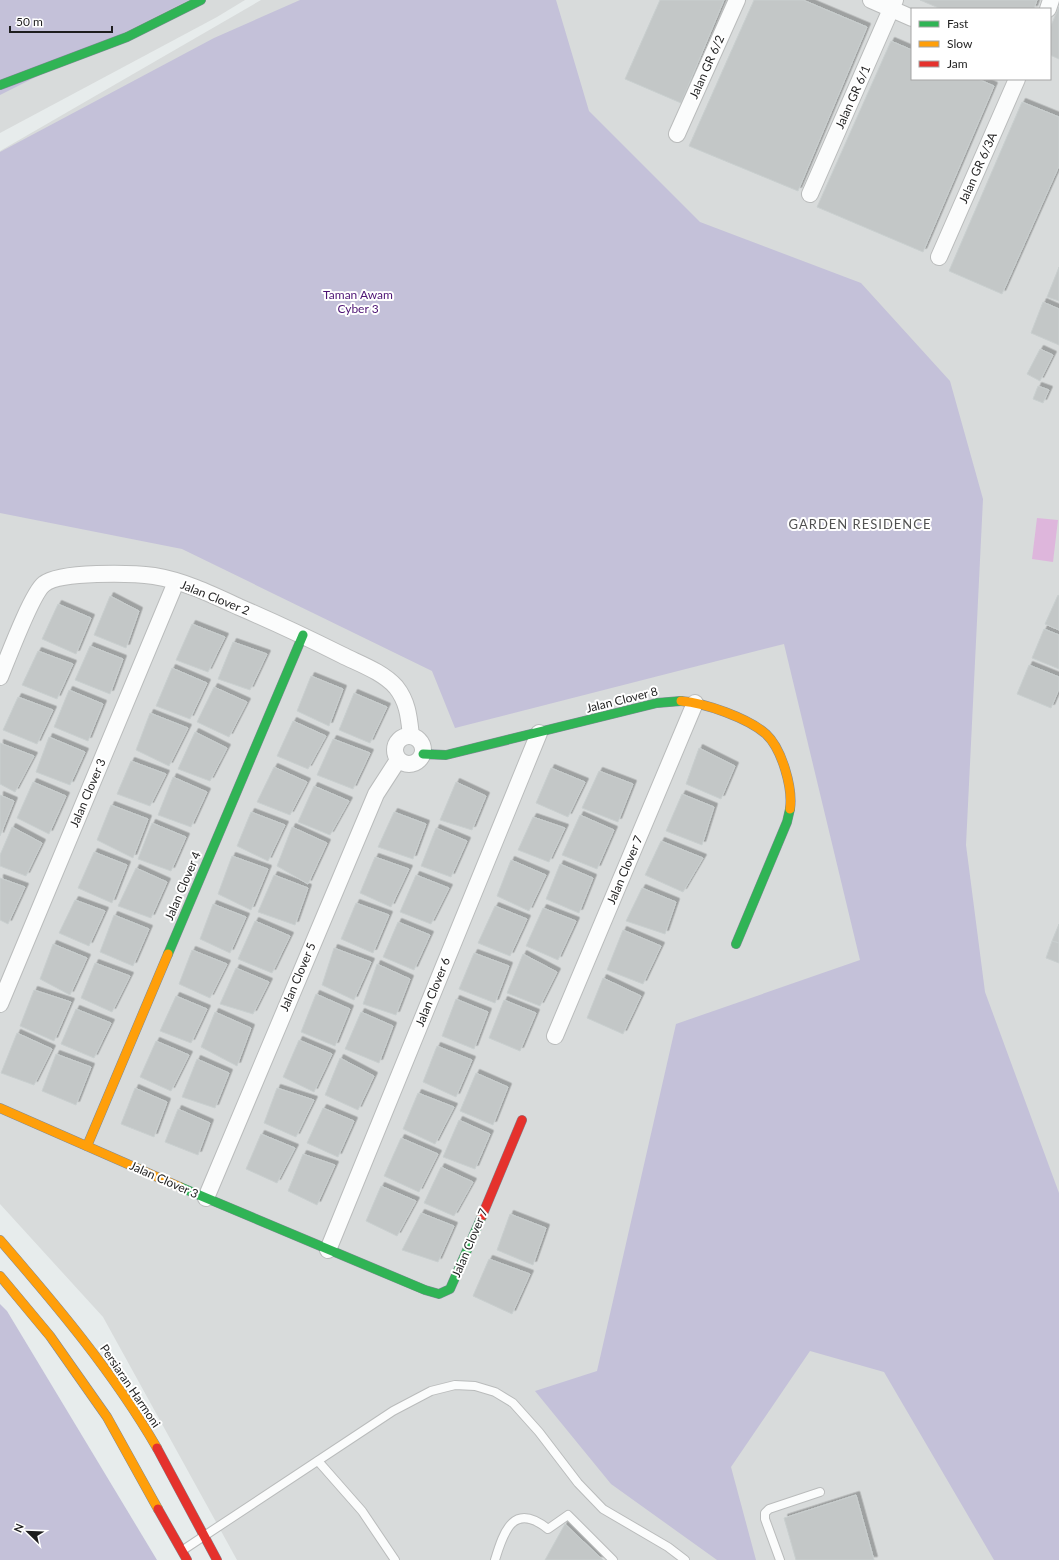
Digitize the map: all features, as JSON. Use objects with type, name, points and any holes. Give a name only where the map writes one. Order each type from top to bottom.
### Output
[{"type":"street","points":[[0,85],[99,49],[153,26],[201,0]]},
{"type":"street","name":"Jalan GR 6/2","points":[[677,134],[737,0]]},
{"type":"street","points":[[871,0],[893,4],[911,17]]},
{"type":"street","name":"Jalan GR 6/1","points":[[810,194],[893,4]]},
{"type":"street","name":"Jalan GR 6/3A","points":[[939,257],[1017,80]]},
{"type":"street","name":"Jalan Clover 2","points":[[0,677],[42,585],[51,580],[66,576],[113,574],[153,576],[192,586],[303,635],[385,677],[396,687],[408,706],[410,736]]},
{"type":"street","name":"Jalan Clover 3","points":[[0,1004],[176,582]]},
{"type":"street","name":"Jalan Clover 4","points":[[87,1146],[303,635]]},
{"type":"street","name":"Jalan Clover 8","points":[[423,754],[446,756],[657,703],[674,701],[695,703],[751,724],[767,736],[778,751],[791,792],[790,807],[787,822],[736,944]]},
{"type":"street","name":"Jalan Clover 7","points":[[555,1036],[695,703]]},
{"type":"street","name":"Jalan Clover 6","points":[[328,1250],[539,733]]},
{"type":"street","points":[[410,736],[421,742],[423,754],[414,764],[406,764],[398,760],[396,755],[395,746],[401,738],[410,736]]},
{"type":"street","name":"Jalan Clover 5","points":[[206,1198],[376,794],[398,760]]},
{"type":"street","name":"Jalan Clover 3","points":[[0,1108],[328,1250]]},
{"type":"street","name":"Jalan Clover 7","points":[[328,1250],[425,1290],[439,1294],[450,1289],[522,1120]]},
{"type":"street","name":"Persiaran Harmoni","points":[[0,1240],[71,1322],[133,1408],[192,1510],[217,1560]]},
{"type":"street","points":[[0,1276],[50,1336],[107,1417],[187,1560]]},
{"type":"lane","points":[[182,1550],[393,1411],[431,1391],[455,1385],[475,1386],[496,1392],[513,1403],[539,1432],[578,1483],[603,1509],[668,1547],[685,1560]]},
{"type":"lane","points":[[318,1461],[362,1512],[395,1560]]},
{"type":"lane","points":[[780,1560],[765,1519],[765,1513],[769,1508],[820,1492]]},
{"type":"lane","points":[[495,1560],[505,1529],[517,1520],[526,1517],[537,1520],[548,1529],[568,1515],[613,1560]]},
{"type":"shaded area","points":[[0,0],[245,0],[217,17],[0,133]]},
{"type":"shaded area","name":"GARDEN RESIDENCE","points":[[261,0],[1059,0],[1059,1560],[237,1560],[103,1317],[0,1204],[0,151]]},
{"type":"shaded area","points":[[1037,518],[1058,520],[1053,562],[1032,559]]},
{"type":"green space","points":[[0,0],[189,0],[0,95]]},
{"type":"green space","name":"Taman Awam Cyber 3","points":[[300,0],[556,0],[589,111],[700,222],[861,283],[950,381],[983,499],[966,845],[985,992],[1059,1193],[1059,1560],[994,1560],[884,1372],[810,1351],[731,1467],[756,1560],[717,1560],[611,1484],[535,1391],[597,1371],[676,1024],[860,960],[784,644],[455,728],[432,671],[182,549],[0,513],[0,152],[214,38]]},
{"type":"green space","points":[[0,1304],[7,1311],[157,1560],[0,1560]]},
{"type":"building","points":[[660,0],[724,0],[681,103],[625,79]]},
{"type":"building","points":[[754,0],[803,0],[867,27],[798,191],[689,146]]},
{"type":"building","points":[[920,0],[1037,0],[1034,8],[939,8]]},
{"type":"building","points":[[1059,7],[1059,59],[1051,55],[1051,26]]},
{"type":"building","points":[[891,41],[911,50],[911,80],[980,80],[994,86],[923,252],[817,207]]},
{"type":"building","points":[[1022,102],[1059,117],[1059,166],[1002,294],[949,271]]},
{"type":"building","points":[[1059,267],[1059,301],[1047,297]]},
{"type":"building","points":[[1043,302],[1059,309],[1059,345],[1031,333]]},
{"type":"building","points":[[1040,349],[1053,355],[1040,381],[1027,374]]},
{"type":"building","points":[[1038,386],[1049,390],[1043,403],[1033,399]]},
{"type":"building","points":[[1058,595],[1059,596],[1059,630],[1045,624]]},
{"type":"building","points":[[110,596],[139,611],[126,648],[94,635]]},
{"type":"building","points":[[58,604],[91,618],[76,654],[42,639]]},
{"type":"building","points":[[192,624],[225,637],[208,672],[176,660]]},
{"type":"building","points":[[1044,629],[1059,635],[1059,669],[1032,658]]},
{"type":"building","points":[[233,642],[267,654],[250,690],[218,679]]},
{"type":"building","points":[[90,646],[123,659],[110,694],[75,680]]},
{"type":"building","points":[[38,651],[73,664],[57,699],[22,685]]},
{"type":"building","points":[[1029,665],[1059,677],[1059,689],[1051,708],[1017,694]]},
{"type":"building","points":[[172,668],[207,683],[190,719],[156,706]]},
{"type":"building","points":[[311,676],[343,689],[329,726],[297,711]]},
{"type":"building","points":[[214,687],[247,702],[229,737],[197,722]]},
{"type":"building","points":[[69,690],[103,704],[88,741],[54,727]]},
{"type":"building","points":[[354,693],[387,707],[370,743],[339,730]]},
{"type":"building","points":[[18,697],[53,710],[37,744],[3,730]]},
{"type":"building","points":[[150,713],[188,728],[169,766],[136,750]]},
{"type":"building","points":[[293,721],[326,736],[308,769],[277,756]]},
{"type":"building","points":[[195,732],[227,748],[210,781],[178,769]]},
{"type":"building","points":[[49,737],[85,752],[70,785],[36,772]]},
{"type":"building","points":[[333,739],[370,753],[353,789],[317,775]]},
{"type":"building","points":[[0,743],[34,756],[15,792],[0,784]]},
{"type":"building","points":[[699,748],[735,766],[721,799],[686,784]]},
{"type":"building","points":[[131,761],[166,774],[150,806],[117,794]]},
{"type":"building","points":[[274,767],[307,782],[290,815],[257,802]]},
{"type":"building","points":[[551,768],[585,782],[568,817],[536,803]]},
{"type":"building","points":[[599,771],[633,784],[618,822],[582,808]]},
{"type":"building","points":[[173,777],[207,792],[191,827],[158,815]]},
{"type":"building","points":[[33,782],[66,796],[49,834],[17,818]]},
{"type":"building","points":[[456,782],[486,796],[472,830],[440,820]]},
{"type":"building","points":[[314,786],[349,801],[330,835],[298,822]]},
{"type":"building","points":[[682,794],[714,807],[702,845],[666,831]]},
{"type":"building","points":[[0,795],[14,801],[0,836]]},
{"type":"building","points":[[111,805],[148,819],[133,858],[97,840]]},
{"type":"building","points":[[251,812],[285,825],[268,861],[237,846]]},
{"type":"building","points":[[394,812],[426,824],[413,859],[378,847]]},
{"type":"building","points":[[580,815],[614,830],[597,869],[562,855]]},
{"type":"building","points":[[533,817],[565,828],[549,862],[518,850]]},
{"type":"building","points":[[152,823],[186,837],[171,871],[138,859]]},
{"type":"building","points":[[12,827],[42,843],[26,876],[0,866],[0,855]]},
{"type":"building","points":[[292,827],[327,843],[308,884],[277,866]]},
{"type":"building","points":[[436,828],[467,841],[451,877],[421,866]]},
{"type":"building","points":[[661,841],[703,858],[683,892],[645,875]]},
{"type":"building","points":[[94,852],[127,865],[112,903],[78,888]]},
{"type":"building","points":[[232,856],[268,869],[251,910],[218,894]]},
{"type":"building","points":[[375,857],[409,869],[391,907],[360,893]]},
{"type":"building","points":[[511,860],[546,875],[529,911],[497,896]]},
{"type":"building","points":[[560,864],[593,878],[579,913],[546,899]]},
{"type":"building","points":[[136,868],[167,882],[151,918],[118,906]]},
{"type":"building","points":[[274,875],[308,888],[295,925],[258,912]]},
{"type":"building","points":[[416,875],[449,888],[431,924],[400,912]]},
{"type":"building","points":[[0,878],[25,887],[8,924],[0,920]]},
{"type":"building","points":[[642,888],[676,902],[665,934],[626,921]]},
{"type":"building","points":[[75,900],[105,911],[89,946],[59,933]]},
{"type":"building","points":[[356,903],[389,915],[373,953],[341,939]]},
{"type":"building","points":[[213,904],[246,917],[230,953],[200,939]]},
{"type":"building","points":[[495,906],[527,919],[510,956],[478,943]]},
{"type":"building","points":[[543,908],[576,921],[558,960],[526,946]]},
{"type":"building","points":[[114,915],[149,929],[133,966],[100,952]]},
{"type":"building","points":[[255,921],[290,936],[272,973],[238,959]]},
{"type":"building","points":[[398,922],[430,935],[414,970],[383,957]]},
{"type":"building","points":[[1059,924],[1059,943],[1052,941]]},
{"type":"building","points":[[623,930],[661,946],[643,984],[607,970]]},
{"type":"building","points":[[1052,941],[1059,943],[1059,963],[1046,958]]},
{"type":"building","points":[[53,944],[87,958],[70,995],[40,979]]},
{"type":"building","points":[[334,948],[371,962],[354,1000],[322,985]]},
{"type":"building","points":[[192,950],[227,964],[210,998],[179,984]]},
{"type":"building","points":[[474,953],[509,966],[495,1003],[459,989]]},
{"type":"building","points":[[523,954],[557,972],[540,1006],[507,993]]},
{"type":"building","points":[[95,963],[130,976],[112,1012],[81,998]]},
{"type":"building","points":[[377,964],[410,979],[396,1015],[363,1004]]},
{"type":"building","points":[[236,968],[269,982],[253,1014],[220,1004]]},
{"type":"building","points":[[603,978],[641,996],[623,1034],[587,1018]]},
{"type":"building","points":[[34,990],[71,1002],[54,1041],[20,1026]]},
{"type":"building","points":[[316,994],[350,1009],[335,1046],[301,1032]]},
{"type":"building","points":[[176,996],[207,1009],[191,1043],[160,1031]]},
{"type":"building","points":[[456,999],[488,1012],[474,1049],[442,1036]]},
{"type":"building","points":[[504,1000],[536,1013],[520,1051],[489,1038]]},
{"type":"building","points":[[76,1009],[111,1023],[94,1058],[61,1044]]},
{"type":"building","points":[[215,1012],[251,1028],[237,1066],[201,1047]]},
{"type":"building","points":[[361,1012],[393,1026],[379,1063],[345,1049]]},
{"type":"building","points":[[17,1033],[52,1049],[34,1085],[1,1073]]},
{"type":"building","points":[[299,1040],[332,1054],[314,1092],[283,1077]]},
{"type":"building","points":[[156,1041],[189,1055],[171,1091],[140,1077]]},
{"type":"building","points":[[437,1046],[472,1060],[456,1097],[423,1082]]},
{"type":"building","points":[[56,1054],[91,1067],[76,1105],[42,1091]]},
{"type":"building","points":[[340,1058],[374,1076],[358,1110],[325,1095]]},
{"type":"building","points":[[197,1059],[229,1073],[215,1108],[182,1097]]},
{"type":"building","points":[[476,1073],[508,1087],[493,1125],[460,1111]]},
{"type":"building","points":[[135,1088],[167,1102],[154,1137],[121,1124]]},
{"type":"building","points":[[277,1088],[314,1100],[296,1137],[264,1123]]},
{"type":"building","points":[[418,1093],[454,1107],[435,1144],[403,1129]]},
{"type":"building","points":[[323,1108],[354,1121],[338,1157],[307,1143]]},
{"type":"building","points":[[178,1109],[210,1123],[198,1155],[165,1142]]},
{"type":"building","points":[[459,1120],[490,1134],[475,1169],[443,1157]]},
{"type":"building","points":[[261,1134],[295,1148],[277,1183],[246,1169]]},
{"type":"building","points":[[401,1138],[438,1154],[419,1192],[384,1176]]},
{"type":"building","points":[[303,1154],[335,1165],[317,1205],[288,1191]]},
{"type":"building","points":[[441,1167],[473,1182],[454,1216],[424,1203]]},
{"type":"building","points":[[381,1186],[416,1201],[397,1236],[366,1221]]},
{"type":"building","points":[[421,1213],[454,1226],[438,1262],[402,1250]]},
{"type":"building","points":[[510,1214],[546,1228],[533,1265],[497,1250]]},
{"type":"building","points":[[489,1259],[530,1274],[512,1314],[473,1296]]},
{"type":"building","points":[[856,1495],[874,1560],[796,1560],[784,1518]]},
{"type":"building","points":[[565,1524],[603,1560],[545,1560]]},
{"type":"traffic: fast","points":[[0,85],[127,37],[201,0]]},
{"type":"traffic: fast","points":[[168,954],[303,635]]},
{"type":"traffic: fast","points":[[423,754],[446,755],[657,703],[681,701]]},
{"type":"traffic: fast","points":[[736,944],[787,822],[790,809]]},
{"type":"traffic: fast","points":[[180,1187],[425,1290],[439,1294],[450,1289],[482,1216]]},
{"type":"traffic: slow","points":[[681,701],[691,702],[726,712],[748,722],[766,734],[777,749],[785,769],[790,791],[790,809]]},
{"type":"traffic: slow","points":[[87,1146],[168,954]]},
{"type":"traffic: slow","points":[[0,1108],[180,1187]]},
{"type":"traffic: slow","points":[[0,1240],[63,1315],[103,1366],[140,1420],[157,1448]]},
{"type":"traffic: slow","points":[[0,1276],[50,1336],[107,1417],[158,1509]]},
{"type":"traffic: jam","points":[[482,1216],[522,1120]]},
{"type":"traffic: jam","points":[[157,1448],[217,1560]]},
{"type":"traffic: jam","points":[[158,1509],[187,1560]]},
{"type":"district","name":"GARDEN RESIDENCE","points":[[860,524]]}]
